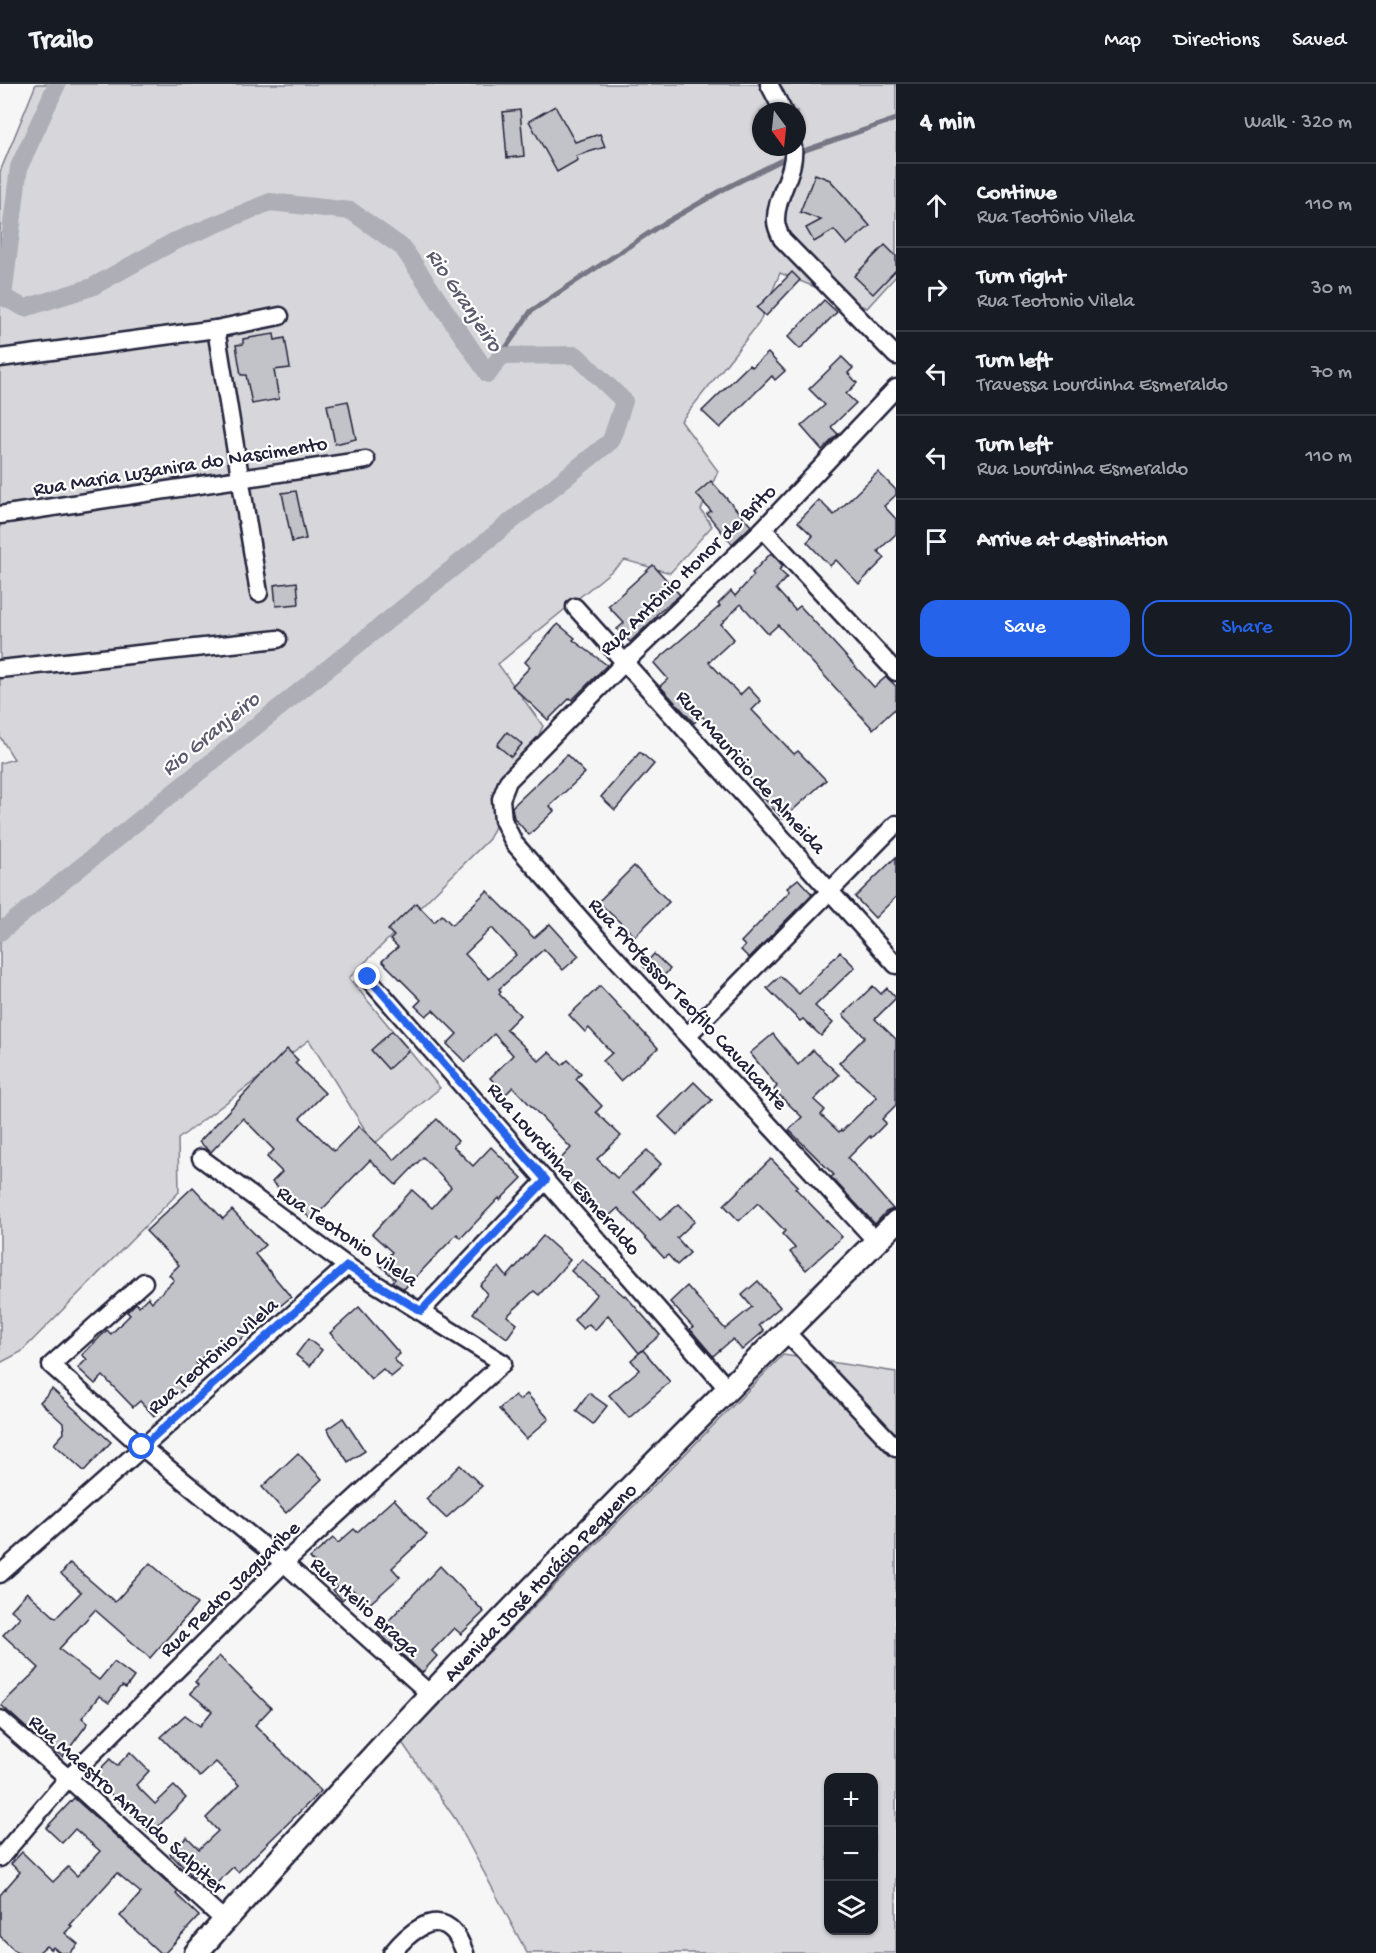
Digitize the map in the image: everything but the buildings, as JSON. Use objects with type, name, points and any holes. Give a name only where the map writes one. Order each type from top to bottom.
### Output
[{"type":"street","points":[[769,84],[778,102]]},
{"type":"street","points":[[794,156],[775,219],[782,239],[896,356]]},
{"type":"street","points":[[0,357],[216,328],[280,316]]},
{"type":"street","points":[[216,328],[259,593]]},
{"type":"street","name":"Rua Antônio Honor de Brito","points":[[508,781],[625,662],[763,529],[896,388]]},
{"type":"street","name":"Rua Maria Luzanira do Nascimento","points":[[0,514],[366,460]]},
{"type":"street","points":[[763,529],[896,672]]},
{"type":"street","name":"Rua Mauricio de Almeida","points":[[575,607],[896,965]]},
{"type":"street","points":[[0,669],[278,639]]},
{"type":"street","name":"Rua Professor Teofilo Cavalcante","points":[[508,781],[501,799],[503,820],[514,843],[600,941],[876,1241]]},
{"type":"street","points":[[688,1035],[896,824]]},
{"type":"street","name":"Rua Lourdinha Esmeraldo","points":[[368,977],[727,1388]]},
{"type":"street","name":"Rua Teotonio Vilela","points":[[201,1158],[347,1266],[503,1363]]},
{"type":"street","points":[[421,1311],[546,1180]]},
{"type":"street","name":"Avenida José Horácio Pequeno","points":[[196,1953],[430,1694],[727,1388],[896,1222]]},
{"type":"street","name":"Rua Teotônio Vilela","points":[[0,1574],[347,1266]]},
{"type":"street","name":"Rua Helio Braga","points":[[144,1282],[51,1365],[142,1447],[284,1563],[430,1694]]},
{"type":"street","points":[[786,1332],[896,1448]]},
{"type":"street","name":"Rua Pedro Jaguaribe","points":[[0,1858],[68,1778],[284,1563],[503,1363]]},
{"type":"street","name":"Rua Maestro Arnaldo Salpiter","points":[[0,1719],[225,1921]]},
{"type":"street","points":[[392,1953],[403,1940],[422,1926],[442,1923],[454,1931],[465,1953]]},
{"type":"shaded area","points":[[36,84],[896,84],[896,276],[867,308],[780,273],[759,323],[681,421],[718,471],[701,510],[712,526],[670,573],[625,560],[498,664],[543,726],[489,839],[349,978],[440,1088],[374,1144],[309,1040],[178,1139],[179,1192],[21,1352],[0,1363],[0,763],[14,759],[0,737],[0,172]]},
{"type":"shaded area","points":[[783,1355],[896,1372],[896,1953],[527,1953],[456,1820],[401,1741]]},
{"type":"waterway","name":"Rio Granjeiro","points":[[0,932],[611,441],[624,401],[576,355],[501,356],[488,374],[403,248],[351,211],[270,202],[173,242],[92,287],[25,308],[3,297],[19,167],[57,84]]},
{"type":"waterway","points":[[488,374],[531,311],[658,227],[724,189],[794,154],[896,119]]},
{"type":"route","points":[[142,1447],[347,1266],[421,1311],[546,1180],[368,977]]}]
